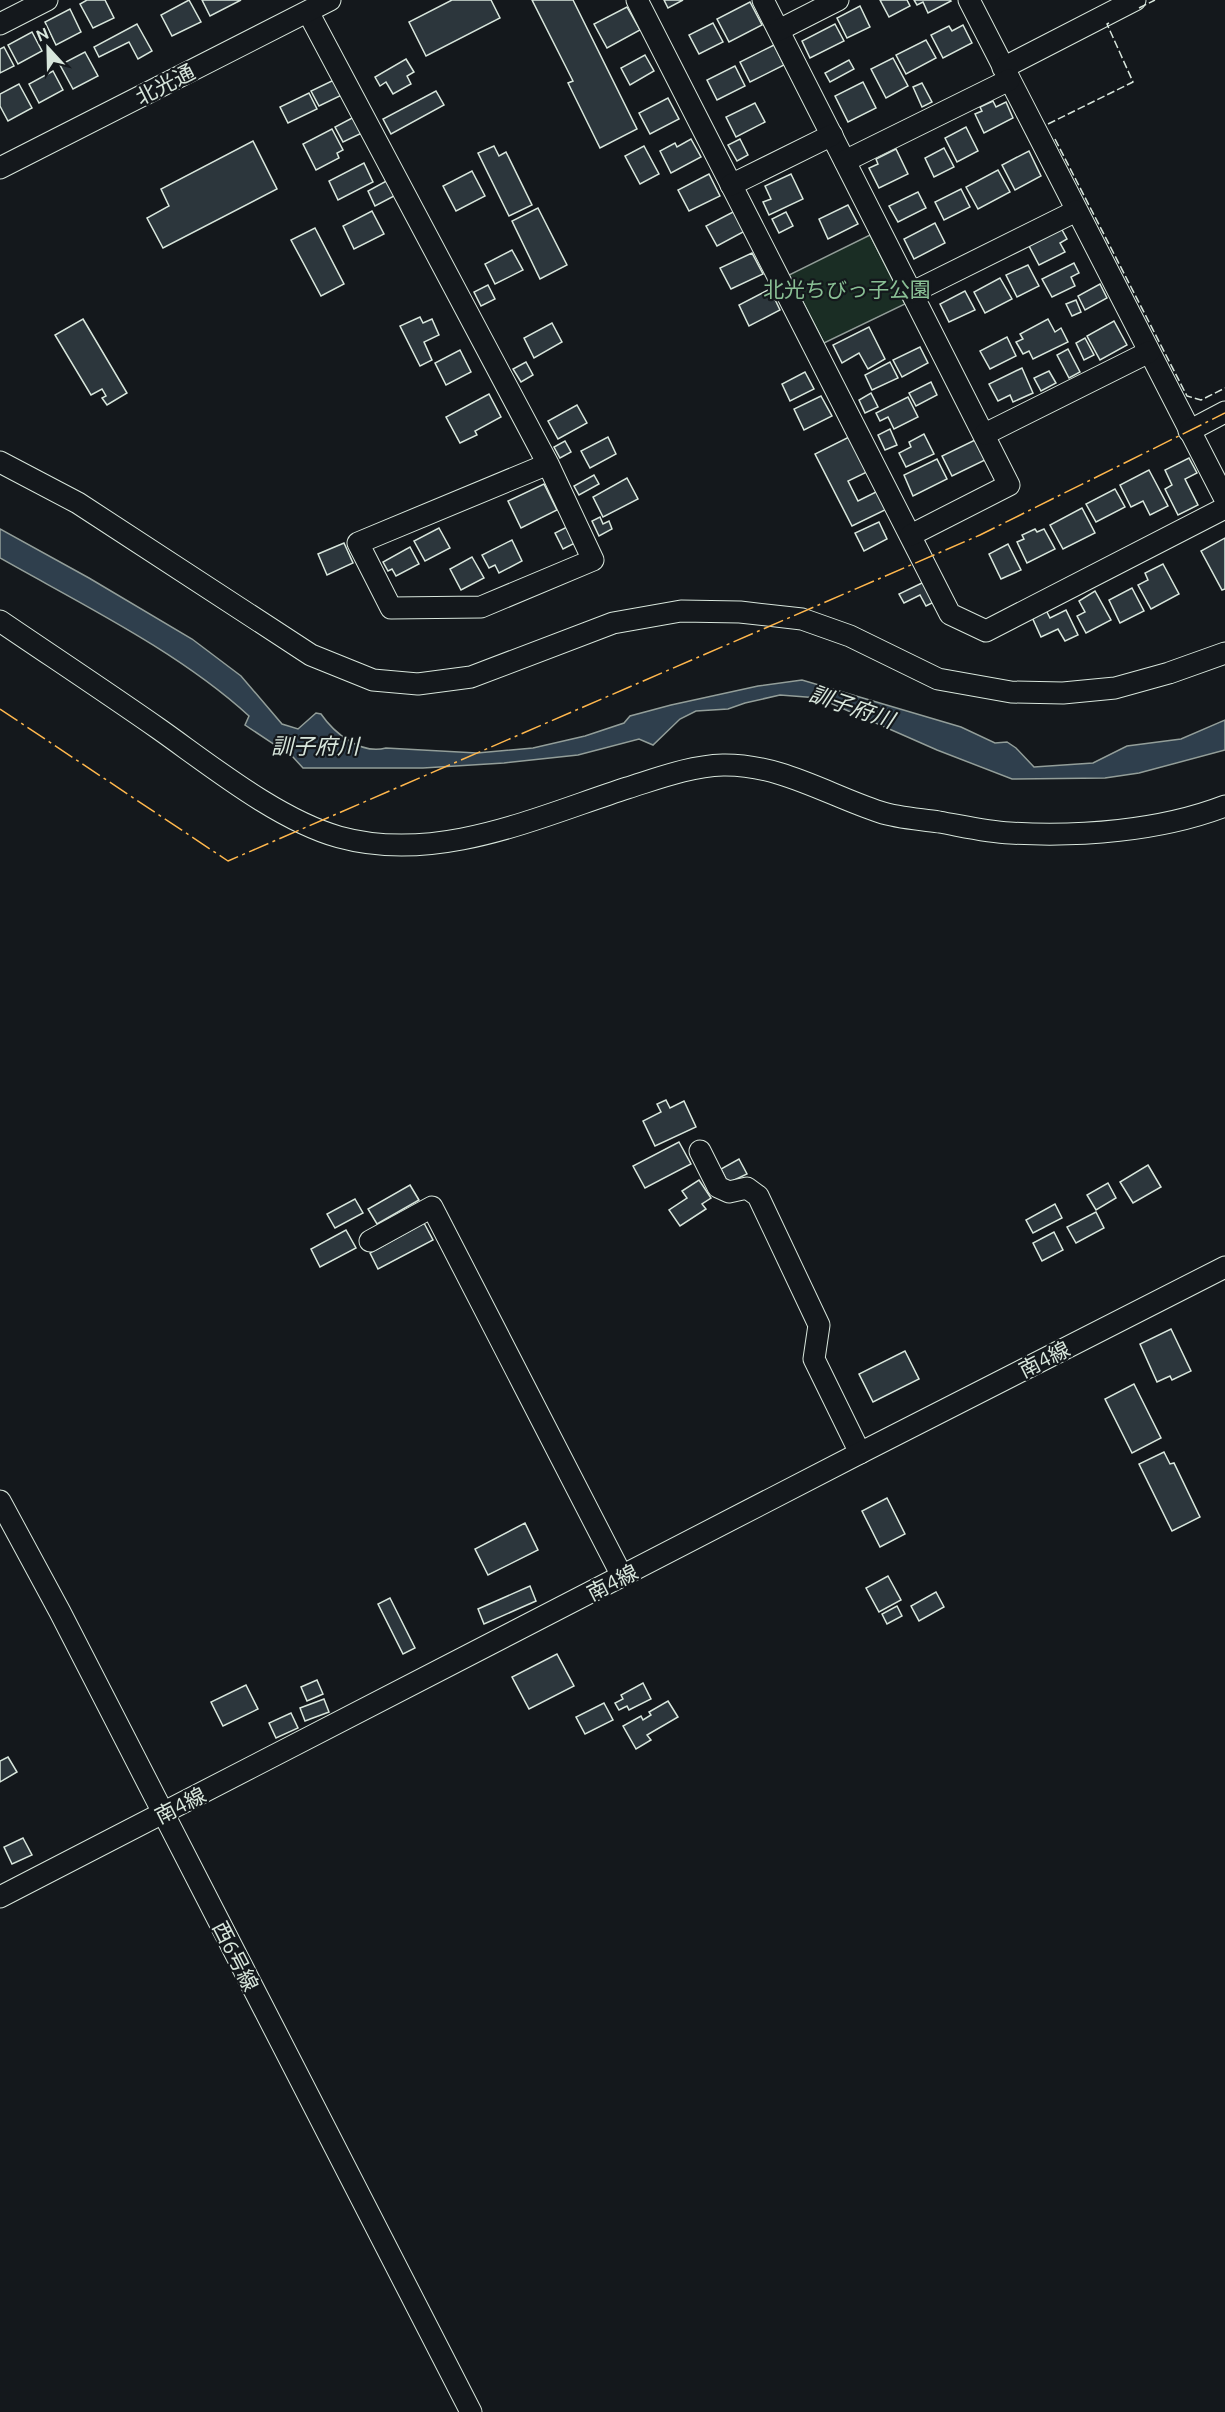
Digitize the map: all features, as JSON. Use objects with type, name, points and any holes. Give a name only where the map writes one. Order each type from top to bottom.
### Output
[{"type":"street","points":[[0,24],[47,0]]},
{"type":"street","points":[[637,0],[950,614],[986,631],[1225,508]]},
{"type":"street","points":[[763,0],[1010,485],[911,535]]},
{"type":"street","points":[[779,30],[838,0]]},
{"type":"street","points":[[969,0],[1225,499]]},
{"type":"street","points":[[845,161],[1006,74],[1135,0]]},
{"type":"street","points":[[322,3],[548,464],[593,560],[481,607],[391,608],[358,543],[548,464]]},
{"type":"street","name":"北光通","points":[[0,168],[322,3]]},
{"type":"street","points":[[731,184],[832,135]]},
{"type":"street","points":[[913,292],[1076,211]]},
{"type":"street","points":[[985,434],[1149,351]]},
{"type":"street","points":[[1189,431],[1225,412]]},
{"type":"street","points":[[0,462],[78,503],[311,655],[373,680],[418,684],[471,677],[613,623],[681,611],[740,612],[802,619],[850,636],[938,679],[1011,692],[1064,693],[1115,688],[1169,673],[1225,653]]},
{"type":"street","points":[[0,621],[123,703],[247,791],[335,836],[374,845],[418,846],[467,838],[535,819],[685,770],[723,765],[763,768],[882,813],[1008,833],[1089,834],[1196,815],[1225,806]]},
{"type":"street","points":[[700,1151],[718,1187],[729,1192],[747,1188],[758,1196],[819,1324],[814,1359],[860,1453]]},
{"type":"street","points":[[370,1241],[432,1207],[622,1576]]},
{"type":"street","name":"南4線","points":[[0,1897],[1225,1267]]},
{"type":"street","name":"西6号線","points":[[0,1501],[60,1612],[471,2412]]},
{"type":"green space","name":"北光ちびっ子公園","points":[[870,235],[905,304],[824,343],[789,275]]},
{"type":"water","name":"訓子府川","points":[[0,529],[192,639],[241,676],[282,724],[298,729],[316,713],[321,714],[349,741],[367,748],[477,753],[533,748],[585,736],[624,723],[630,716],[671,705],[758,686],[802,680],[961,727],[995,743],[1007,742],[1034,767],[1093,763],[1127,746],[1181,739],[1225,720],[1225,750],[1139,773],[1105,778],[1012,779],[937,750],[819,698],[780,695],[728,709],[696,711],[680,719],[653,745],[639,739],[578,755],[504,763],[423,768],[303,768],[293,757],[245,725],[249,716],[192,671],[97,612],[0,558]]},
{"type":"building","points":[[87,0],[105,0],[114,18],[93,28],[80,4]]},
{"type":"building","points":[[189,0],[201,22],[172,36],[161,15]]},
{"type":"building","points":[[202,0],[241,0],[210,16]]},
{"type":"building","points":[[452,0],[491,0],[500,18],[426,56],[409,22]]},
{"type":"building","points":[[532,0],[573,0],[637,129],[600,148],[568,83],[573,81]]},
{"type":"building","points":[[664,0],[683,0],[668,8]]},
{"type":"building","points":[[880,0],[907,0],[910,6],[889,17]]},
{"type":"building","points":[[914,0],[951,1],[928,13],[923,2],[917,5]]},
{"type":"building","points":[[750,2],[762,25],[729,42],[717,19]]},
{"type":"building","points":[[860,6],[870,27],[847,38],[837,18]]},
{"type":"building","points":[[627,7],[640,30],[607,48],[594,24]]},
{"type":"building","points":[[70,9],[81,32],[56,45],[45,22]]},
{"type":"building","points":[[713,23],[723,42],[699,54],[689,35]]},
{"type":"building","points":[[137,24],[152,51],[138,59],[129,42],[99,57],[94,47]]},
{"type":"building","points":[[835,24],[844,41],[810,58],[802,41]]},
{"type":"building","points":[[963,25],[972,43],[943,58],[931,35],[949,26],[952,31]]},
{"type":"building","points":[[32,32],[42,51],[18,64],[8,45]]},
{"type":"building","points":[[926,40],[936,58],[906,74],[896,55]]},
{"type":"building","points":[[774,45],[784,65],[750,82],[740,62]]},
{"type":"building","points":[[4,47],[14,66],[0,73],[0,49]]},
{"type":"building","points":[[85,52],[98,76],[73,89],[60,65]]},
{"type":"building","points":[[645,55],[654,71],[630,85],[621,68]]},
{"type":"building","points":[[893,58],[908,86],[886,98],[871,69]]},
{"type":"building","points":[[406,59],[414,72],[407,76],[411,84],[393,94],[386,82],[380,86],[375,77]]},
{"type":"building","points":[[849,60],[854,69],[830,82],[825,73]]},
{"type":"building","points":[[735,66],[745,86],[717,100],[707,80]]},
{"type":"building","points":[[53,71],[63,90],[39,103],[29,84]]},
{"type":"building","points":[[336,79],[344,94],[319,106],[311,91]]},
{"type":"building","points":[[863,82],[876,108],[848,122],[835,96]]},
{"type":"building","points":[[922,83],[932,102],[922,107],[913,87]]},
{"type":"building","points":[[19,84],[32,108],[8,121],[0,106],[0,94]]},
{"type":"building","points":[[436,91],[444,105],[391,134],[383,119]]},
{"type":"building","points":[[309,93],[317,109],[288,123],[280,107]]},
{"type":"building","points":[[668,98],[679,119],[650,134],[639,113]]},
{"type":"building","points":[[993,101],[996,107],[1006,102],[1013,118],[984,133],[975,114],[982,111],[980,107]]},
{"type":"building","points":[[755,103],[765,122],[736,137],[726,117]]},
{"type":"building","points":[[354,117],[362,133],[343,142],[335,127]]},
{"type":"building","points":[[966,127],[978,151],[957,162],[945,138]]},
{"type":"building","points":[[332,129],[343,150],[337,153],[339,158],[316,170],[303,144]]},
{"type":"building","points":[[691,139],[701,157],[671,173],[660,151],[675,143],[677,147]]},
{"type":"building","points":[[740,139],[748,155],[737,161],[728,145]]},
{"type":"building","points":[[253,141],[277,189],[163,248],[147,218],[169,206],[161,189]]},
{"type":"building","points":[[494,146],[499,156],[506,152],[532,205],[509,216],[478,153]]},
{"type":"building","points":[[644,146],[659,174],[640,184],[625,156]]},
{"type":"building","points":[[944,148],[954,167],[934,177],[925,158]]},
{"type":"building","points":[[896,149],[908,174],[879,188],[869,168],[878,164],[876,159]]},
{"type":"building","points":[[1029,151],[1041,176],[1015,190],[1002,165]]},
{"type":"building","points":[[364,163],[373,182],[338,200],[329,181]]},
{"type":"building","points":[[998,170],[1010,192],[978,209],[966,187]]},
{"type":"building","points":[[472,171],[485,196],[456,211],[443,186]]},
{"type":"building","points":[[709,174],[720,196],[689,211],[678,190]]},
{"type":"building","points":[[791,174],[803,199],[769,215],[763,202],[771,199],[765,186]]},
{"type":"building","points":[[390,179],[398,194],[375,206],[368,191]]},
{"type":"building","points":[[961,189],[970,207],[944,220],[935,202]]},
{"type":"building","points":[[918,192],[926,208],[898,222],[889,206]]},
{"type":"building","points":[[848,205],[858,224],[828,239],[819,219]]},
{"type":"building","points":[[538,208],[567,265],[540,279],[512,221]]},
{"type":"building","points":[[372,211],[384,234],[354,249],[343,226]]},
{"type":"building","points":[[735,211],[745,231],[717,246],[706,226]]},
{"type":"building","points":[[786,212],[793,226],[779,233],[772,219]]},
{"type":"building","points":[[935,223],[945,243],[914,259],[904,239]]},
{"type":"building","points":[[315,228],[344,284],[321,296],[291,240]]},
{"type":"building","points":[[1061,228],[1067,239],[1060,243],[1065,252],[1039,265],[1029,246]]},
{"type":"building","points":[[512,250],[523,270],[495,284],[485,264]]},
{"type":"building","points":[[752,253],[763,274],[731,289],[720,268]]},
{"type":"building","points":[[1074,263],[1079,273],[1071,277],[1075,286],[1052,297],[1042,279]]},
{"type":"building","points":[[1028,265],[1039,286],[1017,297],[1006,275]]},
{"type":"building","points":[[1000,278],[1012,299],[985,313],[974,292]]},
{"type":"building","points":[[1100,284],[1107,298],[1085,310],[1078,296]]},
{"type":"building","points":[[488,285],[495,299],[481,306],[474,292]]},
{"type":"building","points":[[770,289],[780,310],[749,326],[739,305]]},
{"type":"building","points":[[965,291],[975,310],[949,322],[940,304]]},
{"type":"building","points":[[1076,300],[1081,312],[1072,316],[1066,304]]},
{"type":"building","points":[[420,317],[423,323],[432,319],[439,335],[424,342],[432,360],[420,366],[400,326]]},
{"type":"building","points":[[83,319],[127,393],[107,405],[102,398],[106,396],[102,389],[91,395],[55,335]]},
{"type":"building","points":[[1048,319],[1055,332],[1061,328],[1068,342],[1033,359],[1029,351],[1023,354],[1016,342],[1023,339],[1020,334]]},
{"type":"building","points":[[1114,321],[1127,345],[1100,360],[1087,336]]},
{"type":"building","points":[[552,323],[562,342],[534,358],[524,338]]},
{"type":"building","points":[[869,327],[885,359],[868,369],[859,353],[842,363],[833,345]]},
{"type":"building","points":[[1007,337],[1016,356],[990,369],[980,351]]},
{"type":"building","points":[[1085,338],[1094,355],[1084,360],[1076,343]]},
{"type":"building","points":[[920,347],[928,363],[902,377],[893,360]]},
{"type":"building","points":[[1068,349],[1080,372],[1069,378],[1057,355]]},
{"type":"building","points":[[460,350],[471,372],[446,385],[435,363]]},
{"type":"building","points":[[526,362],[533,375],[521,382],[513,369]]},
{"type":"building","points":[[890,362],[898,378],[872,390],[865,375]]},
{"type":"building","points":[[1022,368],[1033,393],[1013,402],[1010,395],[998,401],[989,384]]},
{"type":"building","points":[[1049,371],[1056,383],[1041,391],[1034,378]]},
{"type":"building","points":[[805,372],[814,389],[790,401],[782,384]]},
{"type":"building","points":[[931,382],[937,395],[916,406],[909,393]]},
{"type":"building","points":[[871,393],[878,407],[865,413],[859,400]]},
{"type":"building","points":[[489,394],[501,417],[475,431],[477,435],[460,443],[446,417]]},
{"type":"building","points":[[821,396],[832,416],[804,430],[794,409]]},
{"type":"building","points":[[908,397],[918,417],[894,429],[888,417],[880,421],[876,413]]},
{"type":"building","points":[[577,405],[587,423],[558,439],[548,421]]},
{"type":"building","points":[[890,429],[897,445],[885,450],[878,435]]},
{"type":"building","points":[[924,434],[934,454],[906,467],[899,453],[911,447],[909,442]]},
{"type":"building","points":[[851,436],[869,471],[848,481],[858,501],[878,491],[887,509],[852,526],[815,454]]},
{"type":"building","points":[[608,437],[616,454],[590,468],[581,451]]},
{"type":"building","points":[[975,440],[985,460],[952,476],[942,456]]},
{"type":"building","points":[[565,441],[571,452],[560,458],[554,447]]},
{"type":"building","points":[[1189,458],[1197,473],[1185,479],[1198,505],[1178,515],[1165,489],[1172,485],[1165,470]]},
{"type":"building","points":[[937,459],[947,479],[913,496],[904,475]]},
{"type":"building","points":[[1149,470],[1168,506],[1150,515],[1143,501],[1131,507],[1120,485]]},
{"type":"building","points":[[594,475],[599,484],[579,495],[574,486]]},
{"type":"building","points":[[627,478],[638,499],[603,517],[593,497]]},
{"type":"building","points":[[544,484],[557,510],[521,528],[508,501]]},
{"type":"building","points":[[1115,489],[1125,507],[1096,522],[1086,504]]},
{"type":"building","points":[[1082,508],[1095,533],[1063,549],[1050,525]]},
{"type":"building","points":[[600,517],[603,524],[609,521],[612,529],[599,536],[592,521]]},
{"type":"building","points":[[879,522],[887,539],[864,551],[855,533]]},
{"type":"building","points":[[567,527],[575,543],[563,549],[555,533]]},
{"type":"building","points":[[439,528],[450,548],[425,561],[414,541]]},
{"type":"building","points":[[1035,529],[1037,532],[1044,529],[1055,549],[1027,563],[1017,542],[1024,539],[1022,535]]},
{"type":"building","points":[[1225,538],[1225,589],[1222,590],[1201,551]]},
{"type":"building","points":[[512,540],[522,561],[499,573],[495,565],[489,568],[482,555]]},
{"type":"building","points":[[344,543],[353,563],[327,575],[318,554]]},
{"type":"building","points":[[1008,544],[1021,570],[1001,579],[989,554]]},
{"type":"building","points":[[410,547],[419,564],[396,576],[392,569],[388,571],[383,562]]},
{"type":"building","points":[[472,557],[484,578],[461,590],[450,569]]},
{"type":"building","points":[[1163,564],[1179,594],[1151,609],[1138,585],[1148,580],[1145,573]]},
{"type":"building","points":[[924,582],[934,602],[926,606],[920,595],[904,603],[899,594]]},
{"type":"building","points":[[1132,588],[1144,611],[1120,623],[1109,600]]},
{"type":"building","points":[[1095,591],[1111,620],[1086,633],[1077,616],[1085,612],[1079,601]]},
{"type":"building","points":[[1045,608],[1050,618],[1066,610],[1078,635],[1065,641],[1058,629],[1041,637],[1031,615]]},
{"type":"building","points":[[666,1100],[670,1108],[684,1101],[696,1127],[655,1146],[643,1121],[661,1112],[657,1104]]},
{"type":"building","points":[[679,1142],[691,1164],[645,1188],[633,1166]]},
{"type":"building","points":[[739,1159],[747,1174],[728,1183],[721,1169]]},
{"type":"building","points":[[1148,1165],[1161,1187],[1133,1203],[1120,1182]]},
{"type":"building","points":[[699,1180],[711,1198],[702,1204],[706,1209],[680,1226],[669,1210],[687,1198],[682,1191]]},
{"type":"building","points":[[1108,1183],[1116,1198],[1096,1210],[1087,1195]]},
{"type":"building","points":[[410,1185],[419,1200],[377,1224],[368,1209]]},
{"type":"building","points":[[355,1199],[363,1213],[335,1228],[327,1214]]},
{"type":"building","points":[[1055,1204],[1062,1218],[1033,1233],[1026,1220]]},
{"type":"building","points":[[1096,1212],[1104,1228],[1076,1243],[1067,1227]]},
{"type":"building","points":[[424,1223],[433,1240],[378,1269],[370,1253]]},
{"type":"building","points":[[346,1230],[356,1248],[320,1267],[311,1249]]},
{"type":"building","points":[[1054,1232],[1063,1250],[1042,1261],[1033,1243]]},
{"type":"building","points":[[1171,1329],[1191,1371],[1172,1380],[1170,1376],[1157,1382],[1140,1344]]},
{"type":"building","points":[[905,1351],[919,1379],[873,1402],[859,1374]]},
{"type":"building","points":[[1134,1384],[1161,1438],[1132,1453],[1105,1399]]},
{"type":"building","points":[[1164,1452],[1170,1464],[1174,1463],[1200,1517],[1172,1531],[1139,1464]]},
{"type":"building","points":[[887,1498],[905,1534],[880,1547],[862,1511]]},
{"type":"building","points":[[525,1523],[538,1550],[488,1575],[475,1549]]},
{"type":"building","points":[[888,1576],[901,1600],[879,1612],[866,1588]]},
{"type":"building","points":[[530,1586],[536,1601],[484,1624],[478,1609]]},
{"type":"building","points":[[936,1592],[944,1607],[919,1621],[911,1606]]},
{"type":"building","points":[[390,1598],[415,1648],[403,1654],[378,1604]]},
{"type":"building","points":[[897,1606],[902,1616],[887,1624],[882,1614]]},
{"type":"building","points":[[557,1654],[574,1686],[529,1709],[512,1677]]},
{"type":"building","points":[[317,1680],[323,1694],[307,1701],[301,1687]]},
{"type":"building","points":[[643,1683],[651,1699],[629,1710],[627,1706],[619,1710],[615,1703],[623,1699],[621,1695]]},
{"type":"building","points":[[246,1685],[258,1709],[223,1726],[211,1702]]},
{"type":"building","points":[[324,1699],[329,1712],[305,1721],[300,1708]]},
{"type":"building","points":[[668,1701],[678,1717],[647,1735],[651,1740],[636,1749],[623,1726],[641,1716],[643,1720],[651,1715],[649,1712]]},
{"type":"building","points":[[604,1703],[613,1720],[585,1734],[576,1717]]},
{"type":"building","points":[[291,1713],[298,1728],[276,1738],[269,1723]]},
{"type":"building","points":[[8,1757],[17,1772],[0,1782],[0,1761]]},
{"type":"building","points":[[23,1838],[32,1855],[12,1864],[4,1847]]},
{"type":"fence","points":[[1139,8],[1155,0]]},
{"type":"fence","points":[[1048,124],[1133,82],[1107,24],[1109,23]]},
{"type":"fence","points":[[1055,139],[1187,396],[1201,400],[1225,388]]},
{"type":"power","points":[[0,709],[228,861],[980,535],[1225,413]]}]
